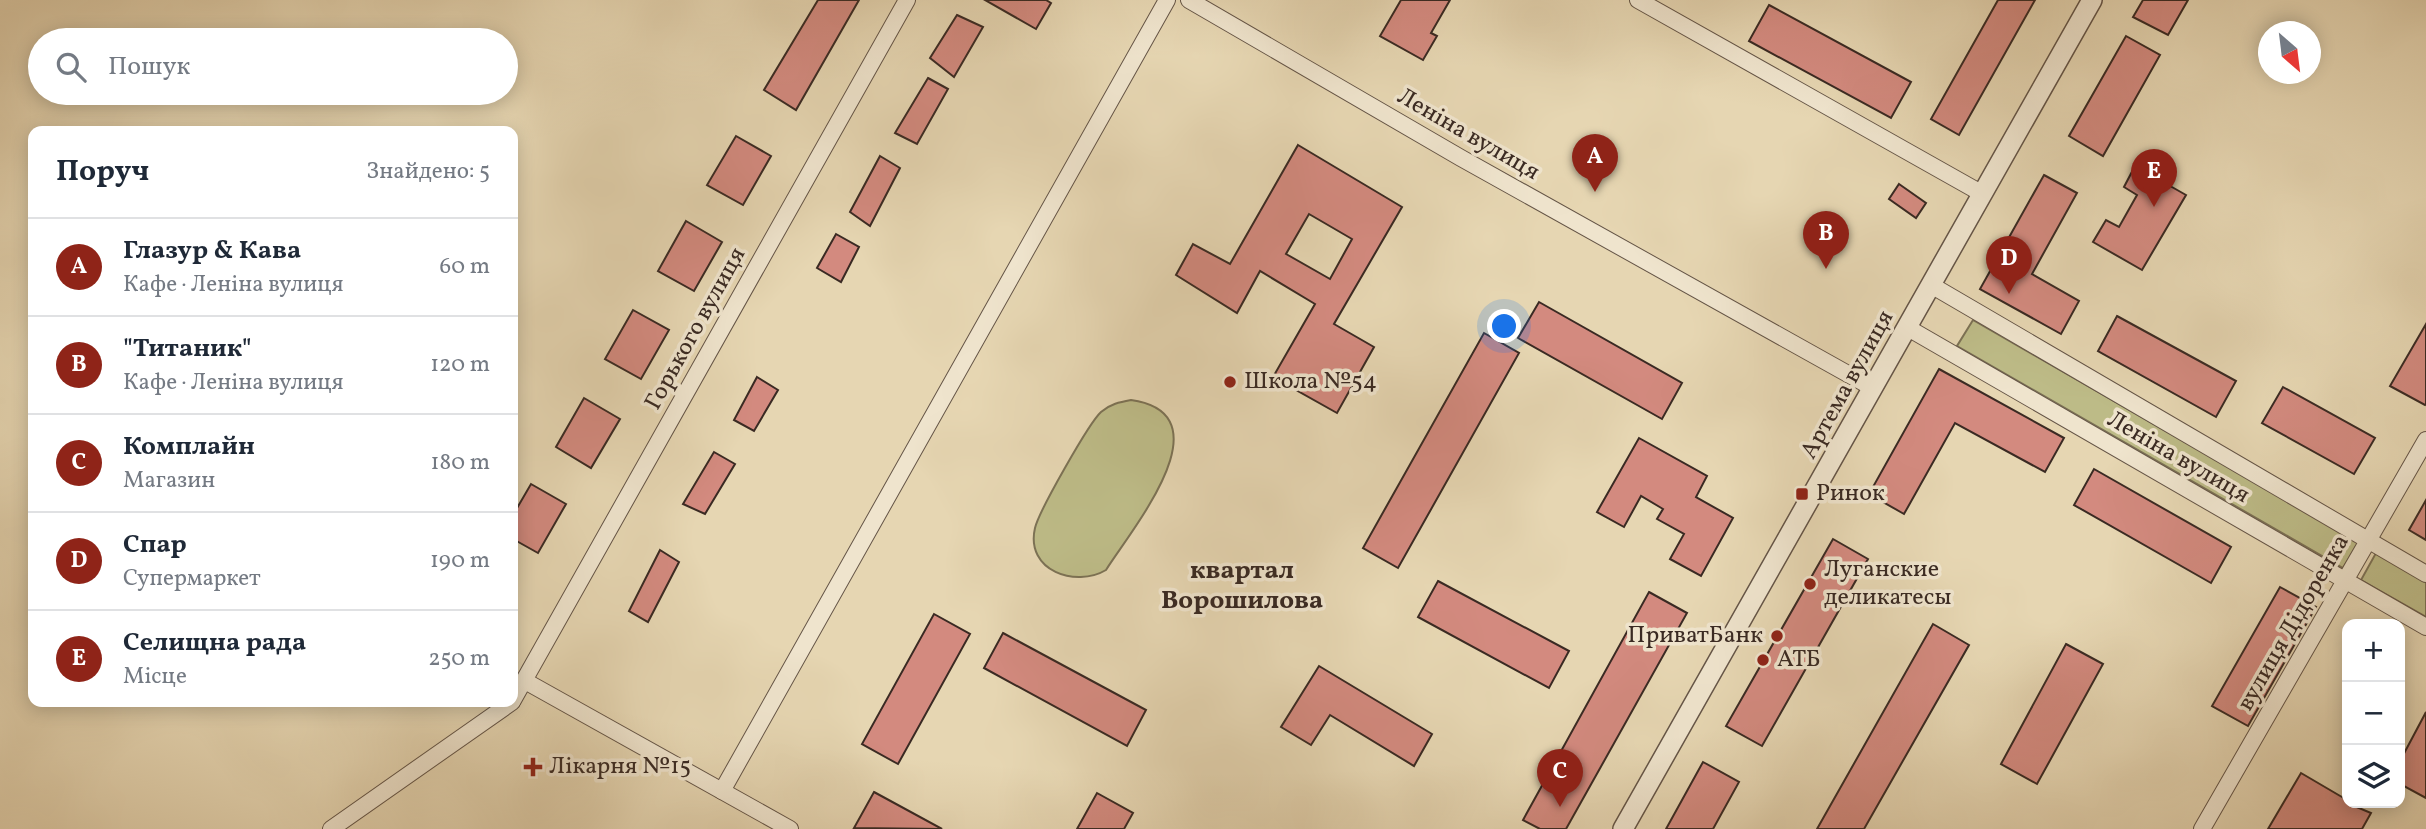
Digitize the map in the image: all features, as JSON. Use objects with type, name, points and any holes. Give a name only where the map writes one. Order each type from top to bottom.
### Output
[{"type":"street","name":"Горького вулиця","points":[[518,692],[907,0]]},
{"type":"street","points":[[722,791],[1167,0]]},
{"type":"street","name":"Леніна вулиця","points":[[1189,0],[1461,158],[1873,388]]},
{"type":"street","points":[[1638,0],[1981,193]]},
{"type":"street","name":"Артема вулиця","points":[[1623,829],[2092,0]]},
{"type":"street","name":"Леніна вулиця","points":[[1931,285],[2426,574]]},
{"type":"street","name":"Леніна вулиця","points":[[1908,328],[2426,627]]},
{"type":"street","name":"вулиця Дідоренка","points":[[2202,829],[2426,440]]},
{"type":"street","points":[[525,681],[790,829]]},
{"type":"street","points":[[331,829],[504,707]]},
{"type":"shaded area","points":[[1973,320],[2359,542],[2343,568],[1957,346]]},
{"type":"shaded area","points":[[1131,400],[1159,410],[1172,427],[1173,449],[1165,475],[1151,502],[1106,570],[1081,577],[1056,572],[1045,565],[1038,555],[1034,543],[1038,519],[1095,419],[1108,407]]},
{"type":"shaded area","points":[[2376,553],[2426,581],[2426,617],[2361,580]]},
{"type":"building","points":[[818,0],[859,0],[796,110],[764,90]]},
{"type":"building","points":[[985,0],[1046,0],[1051,3],[1036,29]]},
{"type":"building","points":[[1401,0],[1450,0],[1431,33],[1437,36],[1423,60],[1380,36]]},
{"type":"building","points":[[1998,0],[2035,0],[1959,135],[1931,119]]},
{"type":"building","points":[[2143,0],[2188,0],[2168,35],[2133,17]]},
{"type":"building","points":[[1769,5],[1911,82],[1891,118],[1749,41]]},
{"type":"building","points":[[957,15],[983,27],[954,77],[930,58]]},
{"type":"building","points":[[2126,36],[2160,55],[2103,156],[2069,136]]},
{"type":"building","points":[[928,78],[948,89],[917,144],[895,133]]},
{"type":"building","points":[[736,136],[771,156],[743,205],[707,185]]},
{"type":"building","points":[[1298,145],[1402,207],[1334,324],[1374,347],[1337,413],[1273,377],[1315,304],[1260,271],[1237,313],[1176,275],[1193,244],[1230,264]],"holes":[[[1309,214],[1352,239],[1330,279],[1286,254]]]},
{"type":"building","points":[[880,156],[900,168],[870,226],[850,212]]},
{"type":"building","points":[[2135,166],[2186,195],[2142,270],[2093,242],[2106,220],[2119,227],[2137,195],[2124,187]]},
{"type":"building","points":[[2044,175],[2077,193],[2032,274],[2079,301],[2061,334],[1980,289]]},
{"type":"building","points":[[1899,184],[1926,203],[1916,218],[1889,199]]},
{"type":"building","points":[[686,221],[722,242],[694,291],[658,271]]},
{"type":"building","points":[[836,234],[859,247],[841,282],[817,268]]},
{"type":"building","points":[[1539,302],[1682,383],[1662,419],[1518,338]]},
{"type":"building","points":[[633,310],[669,330],[641,379],[605,359]]},
{"type":"building","points":[[2117,316],[2236,381],[2216,417],[2098,351]]},
{"type":"building","points":[[2426,324],[2426,404],[2425,405],[2390,386]]},
{"type":"building","points":[[1484,333],[1519,353],[1398,568],[1363,548]]},
{"type":"building","points":[[1939,369],[2064,438],[2045,472],[1955,423],[1904,514],[1869,494]]},
{"type":"building","points":[[757,377],[778,390],[754,431],[734,420]]},
{"type":"building","points":[[2283,387],[2375,438],[2354,474],[2262,423]]},
{"type":"building","points":[[584,398],[620,419],[591,468],[556,447]]},
{"type":"building","points":[[1639,438],[1707,476],[1696,497],[1733,518],[1701,576],[1670,559],[1684,534],[1657,519],[1663,509],[1641,496],[1624,527],[1597,512]]},
{"type":"building","points":[[714,452],[735,464],[705,514],[683,504]]},
{"type":"building","points":[[2094,469],[2231,547],[2211,583],[2074,505]]},
{"type":"building","points":[[531,484],[566,504],[538,553],[518,542],[518,506]]},
{"type":"building","points":[[2426,500],[2426,540],[2409,530]]},
{"type":"building","points":[[1833,539],[1868,559],[1762,746],[1726,726]]},
{"type":"building","points":[[660,550],[679,562],[648,622],[629,611]]},
{"type":"building","points":[[1438,581],[1569,651],[1549,688],[1418,617]]},
{"type":"building","points":[[2280,587],[2316,607],[2248,726],[2212,706]]},
{"type":"building","points":[[1649,592],[1687,613],[1566,829],[1540,829],[1523,820]]},
{"type":"building","points":[[934,614],[970,634],[898,764],[862,744]]},
{"type":"building","points":[[1933,624],[1969,645],[1864,829],[1817,829]]},
{"type":"building","points":[[1003,633],[1146,710],[1127,746],[984,668]]},
{"type":"building","points":[[2066,644],[2103,664],[2037,784],[2001,764]]},
{"type":"building","points":[[1319,666],[1432,734],[1414,766],[1330,715],[1311,745],[1281,727]]},
{"type":"building","points":[[2426,712],[2426,798],[2405,787],[2405,752]]},
{"type":"building","points":[[1703,762],[1739,782],[1713,829],[1666,829]]},
{"type":"building","points":[[2301,773],[2342,797],[2342,808],[2359,808],[2371,813],[2362,829],[2268,829]]},
{"type":"building","points":[[874,792],[942,829],[854,828]]},
{"type":"building","points":[[1097,793],[1133,813],[1124,829],[1077,829]]},
{"type":"place","name":"Глазур & Кава","points":[[1595,192]]},
{"type":"place","name":"Селищна рада","points":[[2154,207]]},
{"type":"place","name":"\"Титаник\"","points":[[1826,269]]},
{"type":"place","name":"Спар","points":[[2009,294]]},
{"type":"place","name":"Школа №54","points":[[1230,382]]},
{"type":"place","name":"Ринок","points":[[1802,494]]},
{"type":"place","name":"Луганские деликатесы","points":[[1810,584]]},
{"type":"place","name":"ПриватБанк","points":[[1777,636]]},
{"type":"place","name":"АТБ","points":[[1763,660]]},
{"type":"place","name":"Лікарня №15","points":[[533,767]]},
{"type":"place","name":"Комплайн","points":[[1560,807]]},
{"type":"district","name":"квартал Ворошилова","points":[[1242,586]]}]
